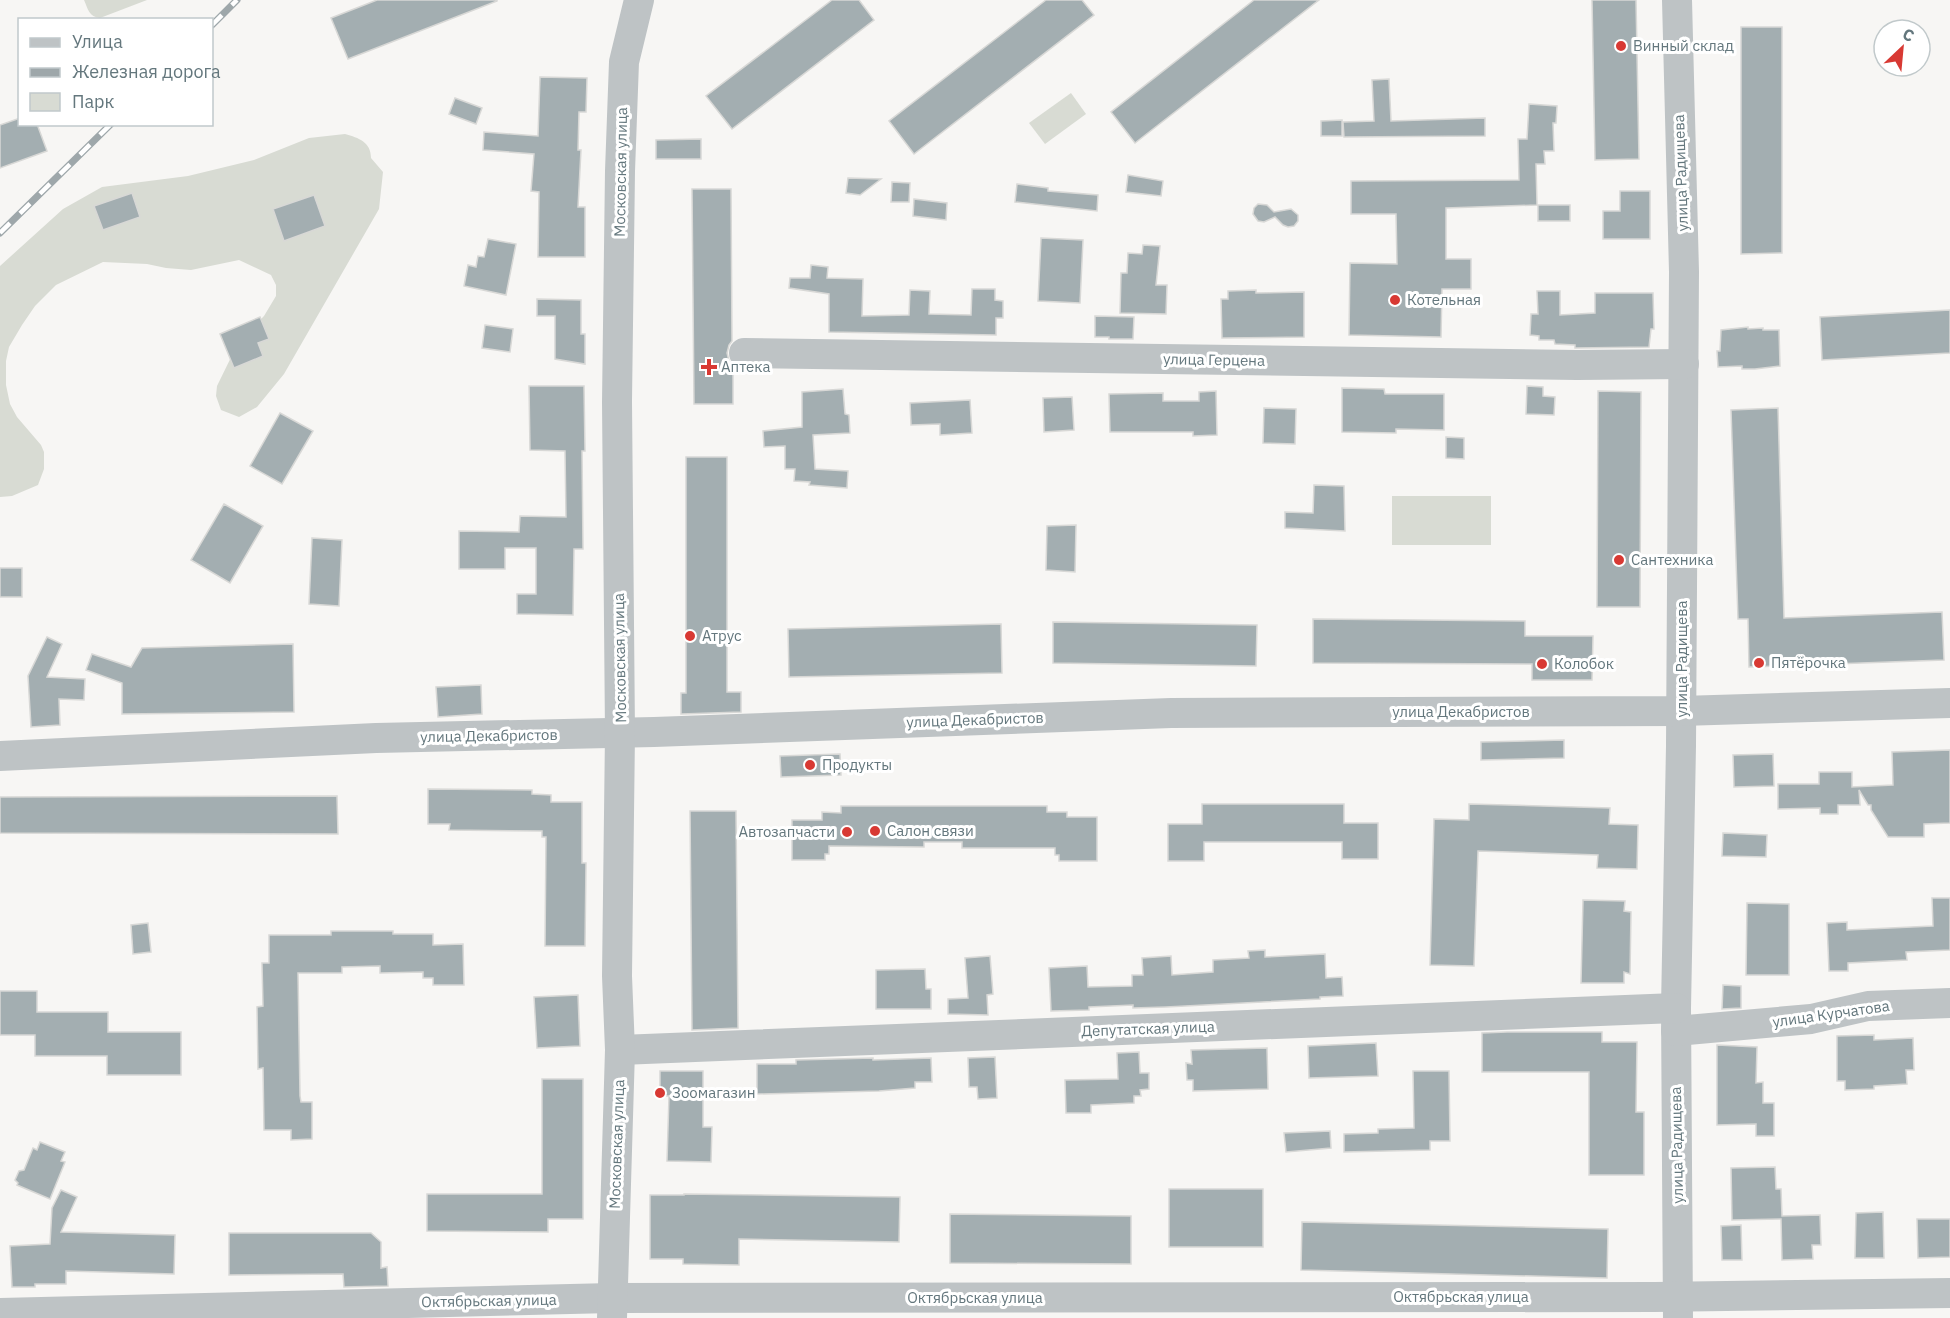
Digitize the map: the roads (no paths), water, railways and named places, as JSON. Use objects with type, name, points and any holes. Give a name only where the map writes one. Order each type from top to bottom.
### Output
[{"type":"street","name":"Московская улица","points":[[612,1308],[620,1050],[617,976],[620,733],[617,402],[620,171],[624,62],[639,0]]},
{"type":"street","name":"улица Радищева","points":[[1677,0],[1684,272],[1676,1019],[1678,1307]]},
{"type":"street","name":"улица Герцена","points":[[744,353],[1577,365],[1684,364]]},
{"type":"street","name":"улица Декабристов","points":[[0,756],[376,738],[620,733],[1171,713],[1681,711],[1950,703]]},
{"type":"street","name":"улица Курчатова","points":[[1676,1019],[1811,1019],[1868,1005],[1950,1003]]},
{"type":"street","name":"Депутатская улица","points":[[620,1050],[1676,1019]]},
{"type":"street","name":"Октябрьская улица","points":[[0,1312],[612,1308],[1678,1307],[1950,1293]]},
{"type":"railway","points":[[213,24],[237,0]]},
{"type":"railway","points":[[0,233],[109,126]]},
{"type":"place","name":"Винный склад","points":[[1621,46]]},
{"type":"place","name":"Котельная","points":[[1395,300]]},
{"type":"place","name":"Аптека","points":[[709,367]]},
{"type":"place","name":"Сантехника","points":[[1619,560]]},
{"type":"place","name":"Атрус","points":[[690,636]]},
{"type":"place","name":"Пятёрочка","points":[[1759,663]]},
{"type":"place","name":"Колобок","points":[[1542,664]]},
{"type":"place","name":"Продукты","points":[[810,765]]},
{"type":"place","name":"Салон связи","points":[[875,831]]},
{"type":"place","name":"Автозапчасти","points":[[847,832]]},
{"type":"place","name":"Зоомагазин","points":[[660,1093]]}]
